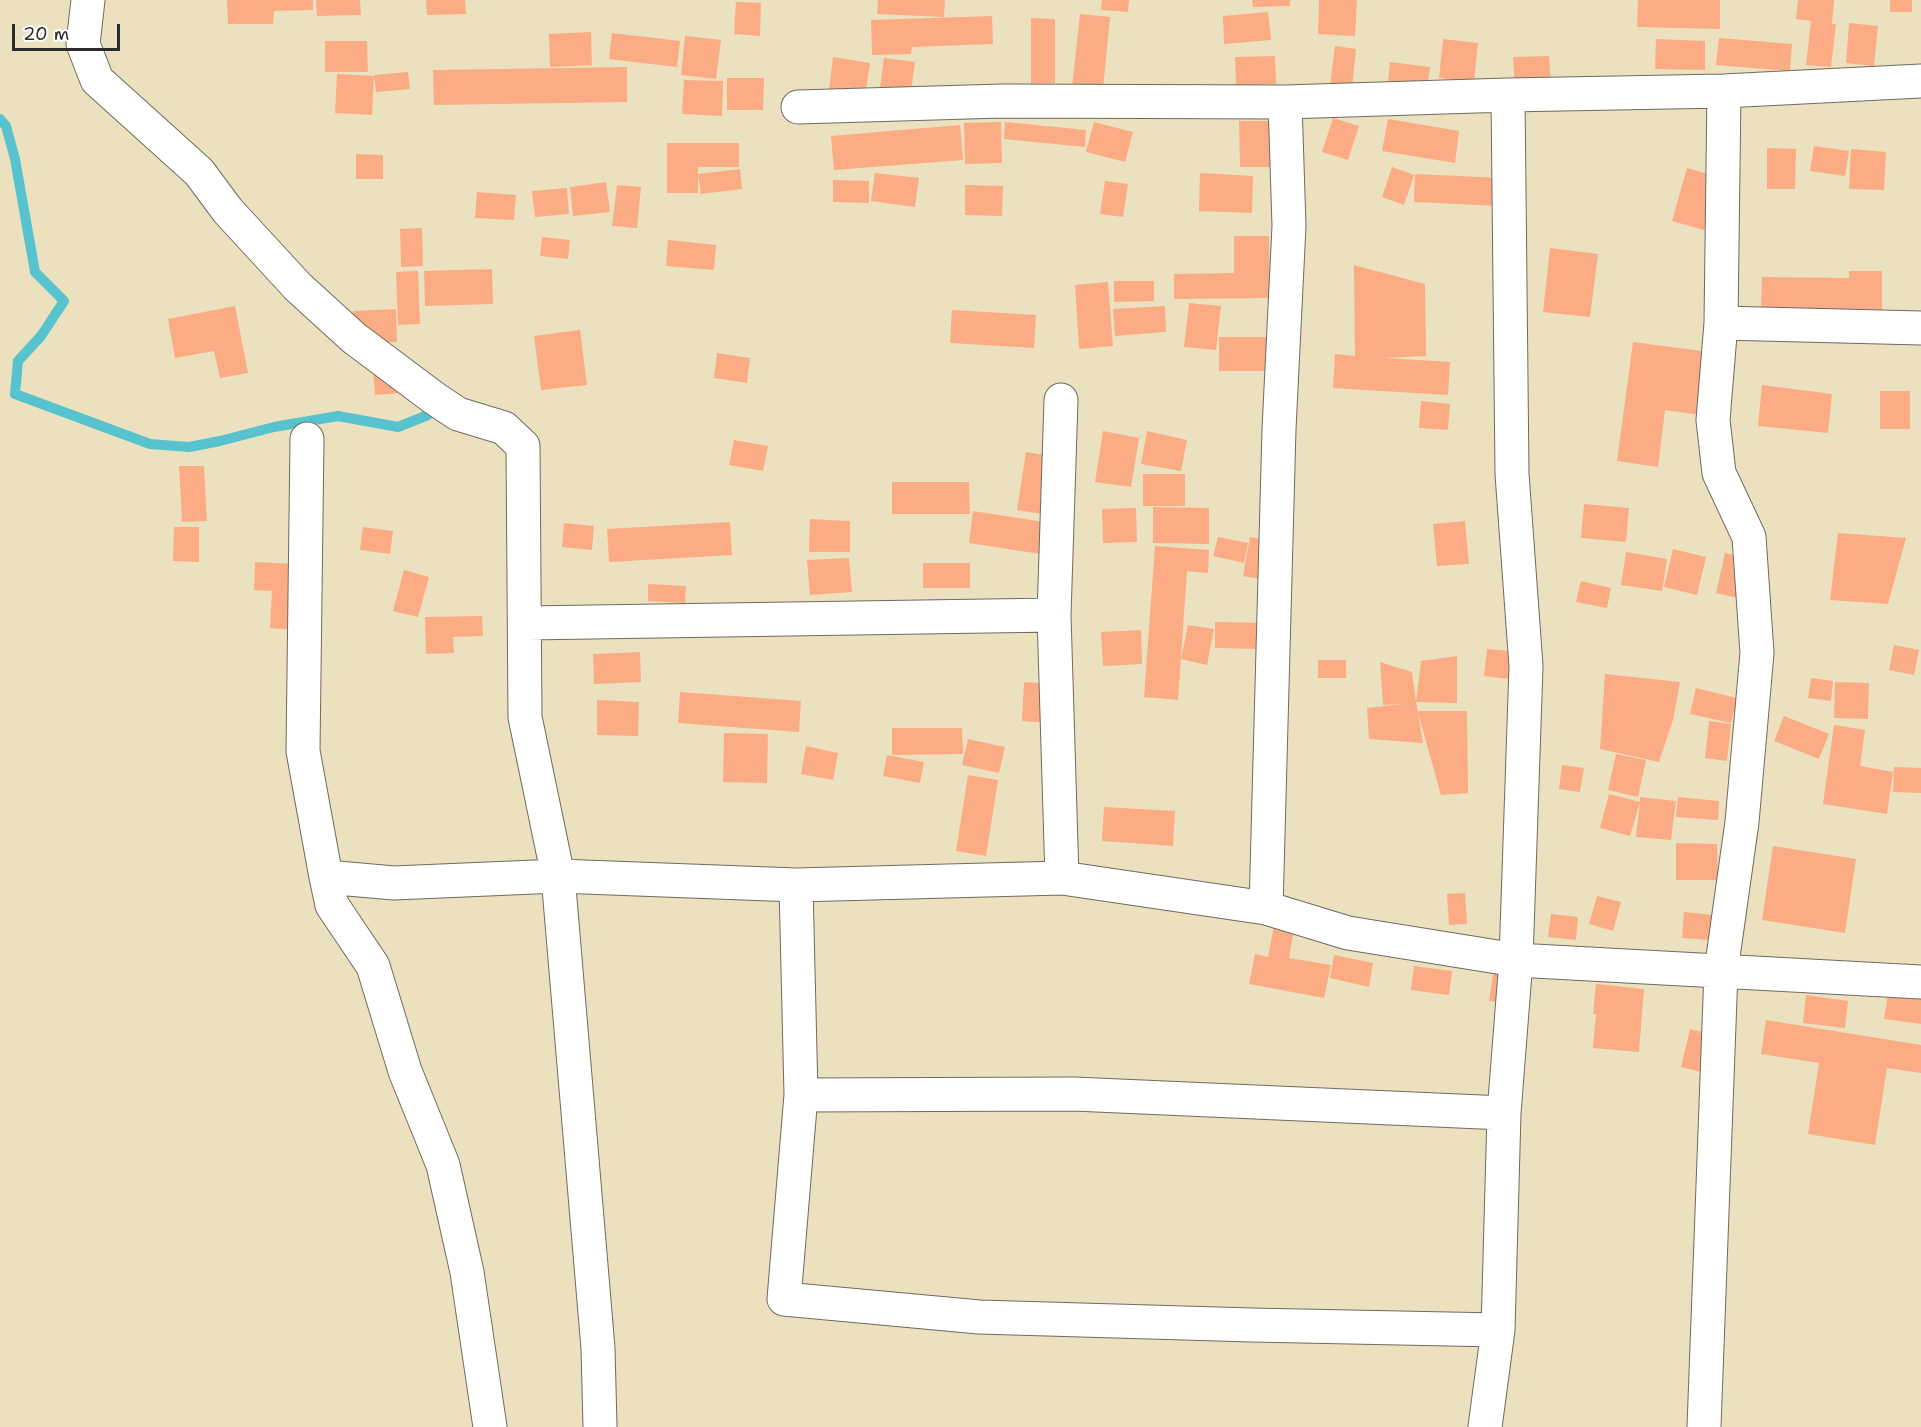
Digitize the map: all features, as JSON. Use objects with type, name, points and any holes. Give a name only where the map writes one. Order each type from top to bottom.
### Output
[{"type":"street","points":[[88,0],[83,44],[97,80],[199,172],[228,211],[298,287],[354,338],[434,398],[458,414],[504,428],[524,446],[525,717],[558,876],[598,1348],[600,1427]]},
{"type":"street","points":[[798,107],[1002,101],[1285,102],[1724,91],[1921,81]]},
{"type":"street","points":[[1704,1427],[1721,971],[1742,822],[1757,653],[1749,537],[1719,473],[1713,420],[1721,323],[1724,91]]},
{"type":"street","points":[[1485,1427],[1498,1330],[1504,1113],[1516,960],[1526,666],[1512,474],[1508,95]]},
{"type":"street","points":[[1266,908],[1279,429],[1289,226],[1285,102]]},
{"type":"street","points":[[1721,323],[1921,328]]},
{"type":"street","points":[[1061,400],[1053,615],[1062,878]]},
{"type":"street","points":[[307,440],[303,751],[326,877],[332,905],[373,966],[405,1071],[443,1165],[467,1272],[490,1427]]},
{"type":"street","points":[[525,623],[1053,615]]},
{"type":"street","points":[[326,877],[394,883],[558,876],[796,885],[1062,878],[1266,908],[1348,933],[1516,960],[1921,982]]},
{"type":"street","points":[[796,885],[801,1095],[784,1299],[979,1317],[1263,1326],[1498,1330]]},
{"type":"street","points":[[801,1095],[1074,1094],[1504,1113]]},
{"type":"building","points":[[227,0],[313,0],[313,10],[274,11],[273,24],[228,24]]},
{"type":"building","points":[[316,0],[360,0],[361,15],[317,16]]},
{"type":"building","points":[[426,0],[465,0],[466,14],[427,15]]},
{"type":"building","points":[[878,0],[945,0],[944,17],[877,14]]},
{"type":"building","points":[[1102,0],[1129,0],[1128,12],[1101,10]]},
{"type":"building","points":[[1252,0],[1290,0],[1290,6],[1253,7]]},
{"type":"building","points":[[1319,0],[1357,0],[1355,36],[1318,34]]},
{"type":"building","points":[[1638,0],[1720,0],[1720,29],[1637,27]]},
{"type":"building","points":[[1798,0],[1834,0],[1832,24],[1836,24],[1831,67],[1806,65],[1811,21],[1796,19]]},
{"type":"building","points":[[1890,0],[1912,0],[1912,12],[1890,12]]},
{"type":"building","points":[[736,2],[761,3],[760,36],[734,34]]},
{"type":"building","points":[[1268,12],[1271,40],[1224,44],[1223,16]]},
{"type":"building","points":[[1080,14],[1110,17],[1102,99],[1071,96]]},
{"type":"building","points":[[992,16],[993,44],[912,47],[911,54],[872,55],[871,20]]},
{"type":"building","points":[[1031,18],[1055,19],[1055,83],[1031,84]]},
{"type":"building","points":[[1849,23],[1878,26],[1874,66],[1846,63]]},
{"type":"building","points":[[591,32],[592,65],[550,67],[549,34]]},
{"type":"building","points":[[612,33],[680,41],[677,67],[609,59]]},
{"type":"building","points":[[685,36],[721,40],[716,79],[681,75]]},
{"type":"building","points":[[1719,38],[1792,44],[1790,71],[1716,65]]},
{"type":"building","points":[[1443,39],[1478,43],[1474,82],[1439,78]]},
{"type":"building","points":[[1656,39],[1705,41],[1705,70],[1655,69]]},
{"type":"building","points":[[325,41],[367,41],[368,72],[325,72]]},
{"type":"building","points":[[1335,46],[1356,49],[1352,88],[1330,85]]},
{"type":"building","points":[[1275,56],[1276,84],[1236,85],[1235,57]]},
{"type":"building","points":[[1549,56],[1551,86],[1515,87],[1513,57]]},
{"type":"building","points":[[833,57],[870,63],[864,103],[828,98]]},
{"type":"building","points":[[884,58],[915,62],[910,99],[879,95]]},
{"type":"building","points":[[1390,62],[1430,67],[1427,88],[1388,83]]},
{"type":"building","points":[[627,67],[627,102],[434,105],[433,70]]},
{"type":"building","points":[[408,72],[410,89],[376,92],[374,75]]},
{"type":"building","points":[[337,74],[374,76],[372,115],[335,113]]},
{"type":"building","points":[[727,78],[764,78],[763,110],[727,110]]},
{"type":"building","points":[[684,80],[723,81],[722,116],[682,114]]},
{"type":"building","points":[[1333,118],[1359,126],[1348,160],[1322,152]]},
{"type":"building","points":[[1388,119],[1459,131],[1455,163],[1382,151]]},
{"type":"building","points":[[1239,121],[1278,121],[1278,167],[1240,167]]},
{"type":"building","points":[[1001,122],[1002,163],[965,164],[964,123]]},
{"type":"building","points":[[1005,122],[1086,130],[1085,147],[1004,139]]},
{"type":"building","points":[[1094,122],[1133,132],[1125,162],[1086,152]]},
{"type":"building","points":[[960,125],[963,160],[834,170],[831,136]]},
{"type":"building","points":[[667,143],[739,143],[739,167],[698,167],[698,193],[667,193]]},
{"type":"building","points":[[1814,146],[1849,151],[1845,176],[1810,171]]},
{"type":"building","points":[[1767,148],[1796,149],[1795,189],[1767,189]]},
{"type":"building","points":[[1851,149],[1886,152],[1884,190],[1849,189]]},
{"type":"building","points":[[356,154],[383,155],[383,179],[356,179]]},
{"type":"building","points":[[1392,167],[1414,175],[1404,205],[1382,197]]},
{"type":"building","points":[[1687,168],[1719,177],[1704,230],[1672,221]]},
{"type":"building","points":[[740,169],[742,189],[701,194],[698,174]]},
{"type":"building","points":[[875,173],[919,178],[915,207],[871,201]]},
{"type":"building","points":[[1200,173],[1253,176],[1252,213],[1199,211]]},
{"type":"building","points":[[1415,174],[1501,178],[1500,206],[1414,202]]},
{"type":"building","points":[[833,180],[869,181],[869,203],[833,202]]},
{"type":"building","points":[[1105,181],[1128,184],[1123,217],[1100,214]]},
{"type":"building","points":[[606,182],[610,212],[573,216],[570,187]]},
{"type":"building","points":[[617,185],[641,187],[637,228],[612,226]]},
{"type":"building","points":[[965,185],[1003,186],[1002,216],[965,215]]},
{"type":"building","points":[[567,188],[569,214],[535,217],[532,191]]},
{"type":"building","points":[[477,192],[516,195],[514,220],[475,218]]},
{"type":"building","points":[[422,228],[423,266],[401,267],[400,229]]},
{"type":"building","points":[[1234,236],[1269,236],[1270,298],[1174,299],[1174,274],[1234,273]]},
{"type":"building","points":[[542,237],[570,240],[568,259],[540,256]]},
{"type":"building","points":[[668,240],[716,245],[714,270],[666,266]]},
{"type":"building","points":[[1550,248],[1598,254],[1590,317],[1543,312]]},
{"type":"building","points":[[1354,265],[1425,284],[1426,356],[1385,358],[1450,362],[1448,395],[1333,388],[1335,354],[1355,356]]},
{"type":"building","points":[[492,269],[493,304],[425,306],[424,271]]},
{"type":"building","points":[[418,271],[420,324],[398,325],[396,272]]},
{"type":"building","points":[[1849,271],[1882,271],[1882,310],[1761,309],[1762,277],[1849,278]]},
{"type":"building","points":[[1114,281],[1154,281],[1154,301],[1114,302]]},
{"type":"building","points":[[1108,282],[1113,346],[1079,349],[1075,285]]},
{"type":"building","points":[[1189,303],[1221,306],[1216,350],[1184,347]]},
{"type":"building","points":[[235,306],[248,373],[220,378],[214,351],[175,358],[168,319]]},
{"type":"building","points":[[1165,306],[1166,332],[1115,336],[1113,309]]},
{"type":"building","points":[[396,309],[397,342],[354,343],[353,311]]},
{"type":"building","points":[[952,310],[1036,315],[1034,348],[950,343]]},
{"type":"building","points":[[580,330],[587,385],[541,390],[534,336]]},
{"type":"building","points":[[1219,337],[1275,337],[1275,371],[1219,371]]},
{"type":"building","points":[[1633,342],[1709,352],[1701,415],[1665,410],[1658,467],[1617,461]]},
{"type":"building","points":[[717,353],[750,358],[747,383],[714,378]]},
{"type":"building","points":[[397,356],[400,393],[375,395],[372,357]]},
{"type":"building","points":[[1762,385],[1832,394],[1828,433],[1758,426]]},
{"type":"building","points":[[1880,391],[1910,391],[1910,429],[1880,429]]},
{"type":"building","points":[[1421,401],[1450,404],[1448,430],[1419,428]]},
{"type":"building","points":[[1103,431],[1139,438],[1131,487],[1095,482]]},
{"type":"building","points":[[1147,431],[1187,440],[1181,471],[1141,464]]},
{"type":"building","points":[[734,440],[768,446],[763,471],[729,465]]},
{"type":"building","points":[[1026,452],[1057,457],[1048,515],[1017,510]]},
{"type":"building","points":[[179,466],[204,466],[207,521],[182,522]]},
{"type":"building","points":[[1143,474],[1185,474],[1185,506],[1143,506]]},
{"type":"building","points":[[892,482],[969,482],[970,514],[892,514]]},
{"type":"building","points":[[1584,504],[1629,508],[1626,542],[1581,538]]},
{"type":"building","points":[[1153,507],[1209,508],[1209,544],[1153,543]]},
{"type":"building","points":[[1136,508],[1137,542],[1103,543],[1102,509]]},
{"type":"building","points":[[973,511],[1051,523],[1047,555],[969,543]]},
{"type":"building","points":[[810,519],[850,521],[850,552],[809,552]]},
{"type":"building","points":[[1465,521],[1469,564],[1437,566],[1433,524]]},
{"type":"building","points":[[730,522],[732,555],[609,562],[607,529]]},
{"type":"building","points":[[564,523],[594,526],[592,550],[562,547]]},
{"type":"building","points":[[174,527],[199,527],[199,562],[173,561]]},
{"type":"building","points":[[363,527],[393,531],[390,554],[360,550]]},
{"type":"building","points":[[1838,533],[1906,538],[1888,604],[1830,600]]},
{"type":"building","points":[[1218,537],[1248,543],[1244,563],[1213,556]]},
{"type":"building","points":[[1250,537],[1273,541],[1266,580],[1243,576]]},
{"type":"building","points":[[1155,546],[1209,550],[1208,573],[1187,571],[1178,700],[1144,697]]},
{"type":"building","points":[[1673,549],[1706,557],[1697,595],[1664,587]]},
{"type":"building","points":[[1626,552],[1667,559],[1662,591],[1621,585]]},
{"type":"building","points":[[1725,553],[1753,559],[1743,599],[1716,593]]},
{"type":"building","points":[[849,558],[852,592],[810,595],[807,560]]},
{"type":"building","points":[[255,562],[297,564],[294,630],[270,628],[272,591],[254,590]]},
{"type":"building","points":[[923,563],[970,563],[970,588],[923,588]]},
{"type":"building","points":[[404,570],[429,577],[418,617],[393,611]]},
{"type":"building","points":[[1581,581],[1611,588],[1607,608],[1576,602]]},
{"type":"building","points":[[648,584],[686,586],[685,603],[648,601]]},
{"type":"building","points":[[482,616],[483,636],[453,637],[454,653],[426,654],[425,617]]},
{"type":"building","points":[[1215,622],[1265,623],[1265,649],[1215,648]]},
{"type":"building","points":[[1188,625],[1214,629],[1207,665],[1181,659]]},
{"type":"building","points":[[1141,630],[1142,664],[1103,666],[1101,632]]},
{"type":"building","points":[[1894,645],[1919,650],[1914,675],[1889,670]]},
{"type":"building","points":[[1487,649],[1521,652],[1518,680],[1484,676]]},
{"type":"building","points":[[640,652],[641,682],[594,684],[593,654]]},
{"type":"building","points":[[1457,656],[1457,703],[1416,702],[1421,661]]},
{"type":"building","points":[[1318,660],[1346,660],[1346,678],[1318,678]]},
{"type":"building","points":[[1380,662],[1412,672],[1418,711],[1467,711],[1468,793],[1441,795],[1418,713],[1423,743],[1369,739],[1367,708],[1401,704],[1383,705]]},
{"type":"building","points":[[1605,674],[1680,682],[1673,720],[1659,762],[1600,749]]},
{"type":"building","points":[[1811,678],[1833,681],[1831,701],[1808,698]]},
{"type":"building","points":[[1024,682],[1052,684],[1049,723],[1022,721]]},
{"type":"building","points":[[1835,682],[1869,683],[1868,719],[1834,718]]},
{"type":"building","points":[[1696,688],[1737,698],[1731,723],[1690,714]]},
{"type":"building","points":[[680,692],[801,701],[799,732],[678,723]]},
{"type":"building","points":[[597,700],[639,702],[638,736],[597,735]]},
{"type":"building","points":[[1784,716],[1829,734],[1819,759],[1774,741]]},
{"type":"building","points":[[1709,721],[1731,724],[1727,761],[1705,758]]},
{"type":"building","points":[[1834,725],[1865,730],[1860,766],[1893,772],[1887,814],[1823,804]]},
{"type":"building","points":[[892,728],[962,728],[963,754],[892,755]]},
{"type":"building","points":[[724,733],[768,734],[767,783],[723,782]]},
{"type":"building","points":[[968,739],[1005,747],[999,773],[962,765]]},
{"type":"building","points":[[806,746],[838,753],[833,780],[801,774]]},
{"type":"building","points":[[1616,754],[1646,760],[1638,797],[1608,790]]},
{"type":"building","points":[[887,755],[924,762],[920,783],[883,776]]},
{"type":"building","points":[[1562,765],[1584,768],[1580,792],[1559,789]]},
{"type":"building","points":[[1894,767],[1921,768],[1921,793],[1893,792]]},
{"type":"building","points":[[968,775],[998,780],[986,856],[956,851]]},
{"type":"building","points":[[1609,794],[1640,802],[1630,836],[1600,828]]},
{"type":"building","points":[[1640,797],[1676,801],[1671,840],[1636,837]]},
{"type":"building","points":[[1678,797],[1719,801],[1718,820],[1676,817]]},
{"type":"building","points":[[1104,807],[1175,811],[1173,846],[1102,841]]},
{"type":"building","points":[[1676,843],[1717,844],[1718,880],[1676,880]]},
{"type":"building","points":[[1773,846],[1856,859],[1845,933],[1762,920]]},
{"type":"building","points":[[1465,893],[1467,924],[1449,925],[1447,894]]},
{"type":"building","points":[[1597,896],[1621,902],[1613,931],[1589,924]]},
{"type":"building","points":[[1684,912],[1712,915],[1710,940],[1682,938]]},
{"type":"building","points":[[1551,914],[1578,917],[1576,940],[1548,937]]},
{"type":"building","points":[[1275,920],[1295,924],[1289,958],[1331,965],[1324,998],[1249,984],[1255,954],[1268,957]]},
{"type":"building","points":[[1334,955],[1373,963],[1369,987],[1330,978]]},
{"type":"building","points":[[1414,966],[1452,971],[1449,995],[1411,990]]},
{"type":"building","points":[[1494,969],[1515,972],[1510,1004],[1489,1001]]},
{"type":"building","points":[[1596,984],[1644,989],[1639,1052],[1593,1048]]},
{"type":"building","points":[[1888,994],[1921,999],[1921,1024],[1884,1019]]},
{"type":"building","points":[[1806,995],[1848,1001],[1845,1028],[1803,1023]]},
{"type":"building","points":[[1766,1020],[1921,1045],[1921,1073],[1887,1068],[1875,1145],[1808,1134],[1819,1063],[1761,1054]]},
{"type":"building","points":[[1690,1029],[1728,1038],[1719,1076],[1681,1067]]},
{"type":"waterway","points":[[0,119],[6,126],[15,159],[35,272],[64,301],[41,336],[18,361],[15,394],[150,444],[189,447],[274,427],[338,416],[398,427],[428,415]]}]
